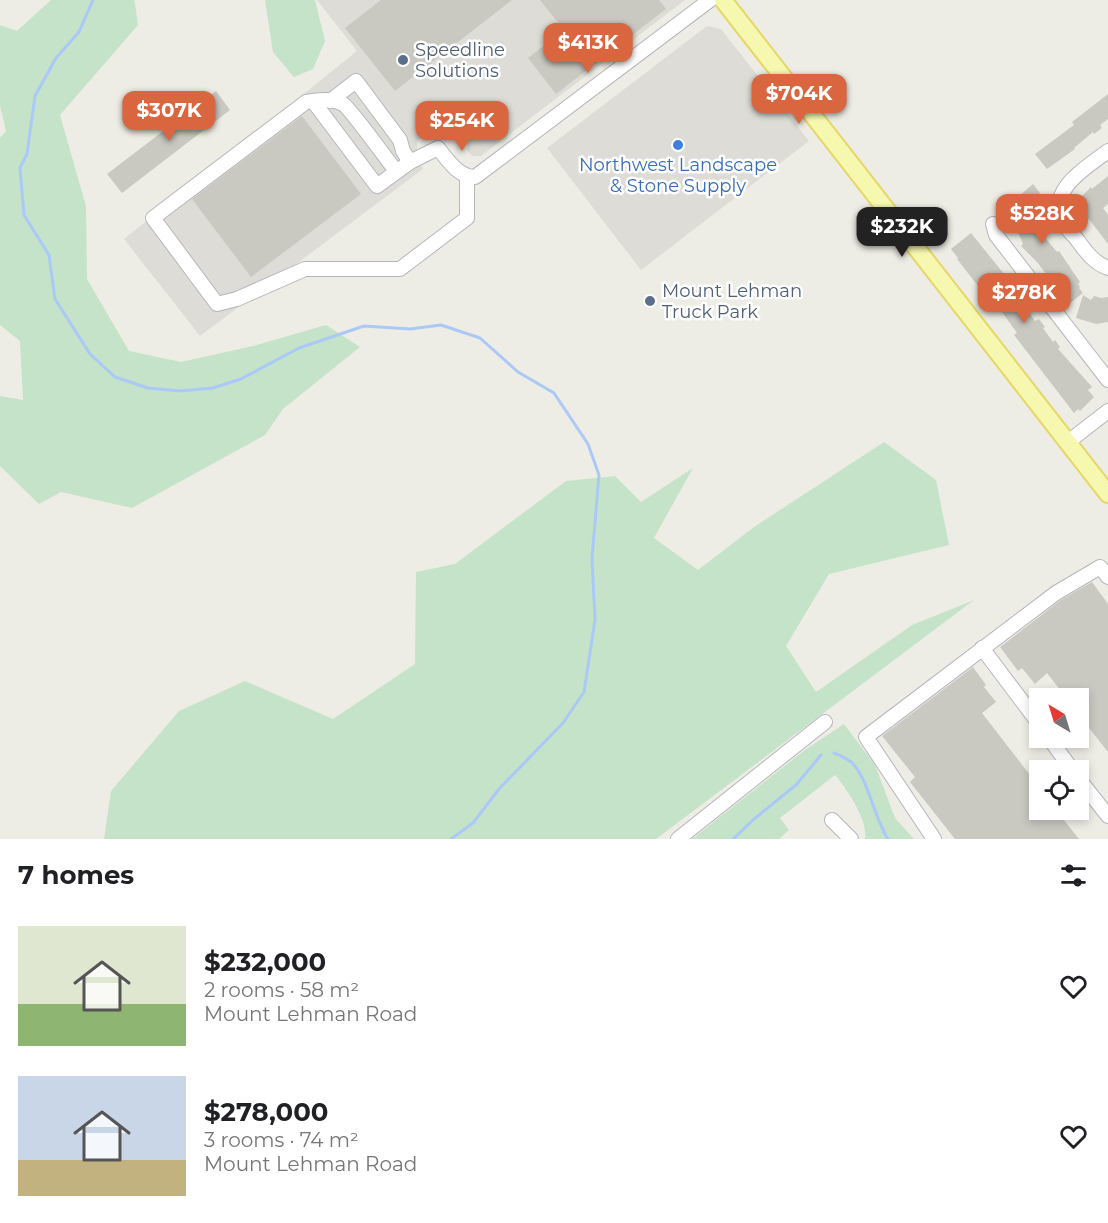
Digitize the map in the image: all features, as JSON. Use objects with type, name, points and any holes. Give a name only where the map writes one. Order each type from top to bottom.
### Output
[{"type":"main road","points":[[723,0],[1108,494]]},
{"type":"street","points":[[313,101],[377,186],[410,162],[438,148],[453,166],[467,177],[475,177],[710,0]]},
{"type":"street","points":[[330,101],[356,81],[400,140],[403,151],[410,162]]},
{"type":"street","points":[[396,171],[344,105],[323,99],[306,102],[153,218],[217,304],[237,299],[305,269],[400,269],[467,218],[467,177]]},
{"type":"street","points":[[1108,151],[1073,178],[1064,189],[1060,200],[1063,222],[1090,258],[1108,268]]},
{"type":"street","points":[[993,224],[996,235],[1108,380]]},
{"type":"street","points":[[1068,442],[1108,411]]},
{"type":"street","points":[[934,839],[866,737],[1056,593],[1101,567],[1108,577]]},
{"type":"street","points":[[982,648],[1029,710]]},
{"type":"street","points":[[678,839],[825,722]]},
{"type":"street","points":[[1089,792],[1108,816]]},
{"type":"street","points":[[832,820],[851,839]]},
{"type":"shaded area","points":[[317,0],[685,0],[481,156],[472,156],[467,150],[468,140],[464,131],[455,123],[442,121],[431,125],[422,132],[417,144],[417,157],[423,169],[200,336],[124,239],[357,51]]},
{"type":"shaded area","name":"Northwest Landscape & Stone Supply","points":[[707,26],[721,29],[809,141],[641,270],[547,148]]},
{"type":"green space","points":[[51,0],[134,0],[135,3],[138,25],[60,115],[86,206],[87,279],[129,351],[181,362],[253,346],[326,325],[360,347],[283,409],[265,435],[132,508],[61,492],[39,504],[0,466],[0,396],[23,400],[20,341],[0,325],[0,138],[6,131],[0,106],[0,25],[17,31]]},
{"type":"green space","points":[[265,0],[315,0],[325,41],[313,69],[294,77],[273,52]]},
{"type":"green space","points":[[884,442],[936,480],[949,545],[829,574],[786,646],[816,692],[912,625],[974,600],[656,839],[104,839],[111,791],[179,711],[245,681],[333,719],[415,664],[416,572],[455,564],[566,481],[615,476],[641,502],[693,468],[654,538],[698,570],[754,527]]},
{"type":"green space","points":[[844,724],[875,765],[895,818],[914,839],[865,839],[860,814],[851,796],[835,775],[780,818],[789,830],[779,839],[692,839],[805,750]]},
{"type":"building","name":"Speedline Solutions","points":[[381,0],[512,0],[395,91],[345,28]]},
{"type":"building","points":[[540,0],[659,0],[666,9],[556,94],[528,58],[564,30]]},
{"type":"building","points":[[216,91],[230,110],[122,193],[107,174]]},
{"type":"building","points":[[1108,94],[1108,119],[1100,125],[1102,128],[1094,134],[1093,132],[1075,149],[1047,169],[1035,154],[1074,125],[1072,122]]},
{"type":"building","points":[[302,116],[361,194],[251,277],[192,199]]},
{"type":"building","points":[[1108,176],[1108,204],[1103,208],[1108,215],[1108,244],[1089,219],[1087,221],[1081,213],[1083,212],[1079,206],[1079,199],[1091,187],[1092,189]]},
{"type":"building","points":[[1033,184],[1040,193],[1035,197],[1038,201],[1034,205],[1042,234],[1057,252],[1059,251],[1080,282],[1079,288],[1083,293],[1070,303],[1048,273],[1046,274],[1021,246],[1023,244],[1009,211],[1013,207],[1010,204]]},
{"type":"building","points":[[971,233],[1029,305],[1026,308],[1035,321],[1039,319],[1053,342],[1055,340],[1060,347],[1058,349],[1092,387],[1088,390],[1094,397],[1080,411],[1078,409],[1074,413],[1014,335],[1017,333],[992,298],[989,300],[957,259],[951,249]]},
{"type":"building","points":[[1083,295],[1091,300],[1094,296],[1108,297],[1108,322],[1096,324],[1076,318]]},
{"type":"building","points":[[1092,582],[1108,604],[1108,752],[1089,728],[1089,688],[1059,688],[1047,673],[1035,684],[1022,668],[1018,671],[1000,647],[1061,600]]},
{"type":"building","points":[[973,667],[996,702],[982,713],[1029,774],[1029,820],[1064,820],[1079,839],[955,839],[910,782],[915,777],[882,736]]},
{"type":"waterway","points":[[93,0],[79,32],[56,58],[35,96],[27,154],[20,168],[24,215],[49,255],[55,299],[90,354],[115,377],[148,388],[180,391],[213,388],[241,379],[299,348],[364,326],[410,329],[441,325],[480,338],[518,372],[554,393],[588,444],[599,475],[592,558],[595,620],[584,692],[563,723],[499,789],[473,823],[451,839]]},
{"type":"waterway","points":[[834,753],[849,761],[857,769],[888,839]]},
{"type":"waterway","points":[[733,839],[796,785],[821,755]]},
{"type":"place","name":"Speedline Solutions","points":[[403,60]]},
{"type":"place","name":"Northwest Landscape & Stone Supply","points":[[678,145]]},
{"type":"place","name":"Mount Lehman Truck Park","points":[[650,301]]}]
